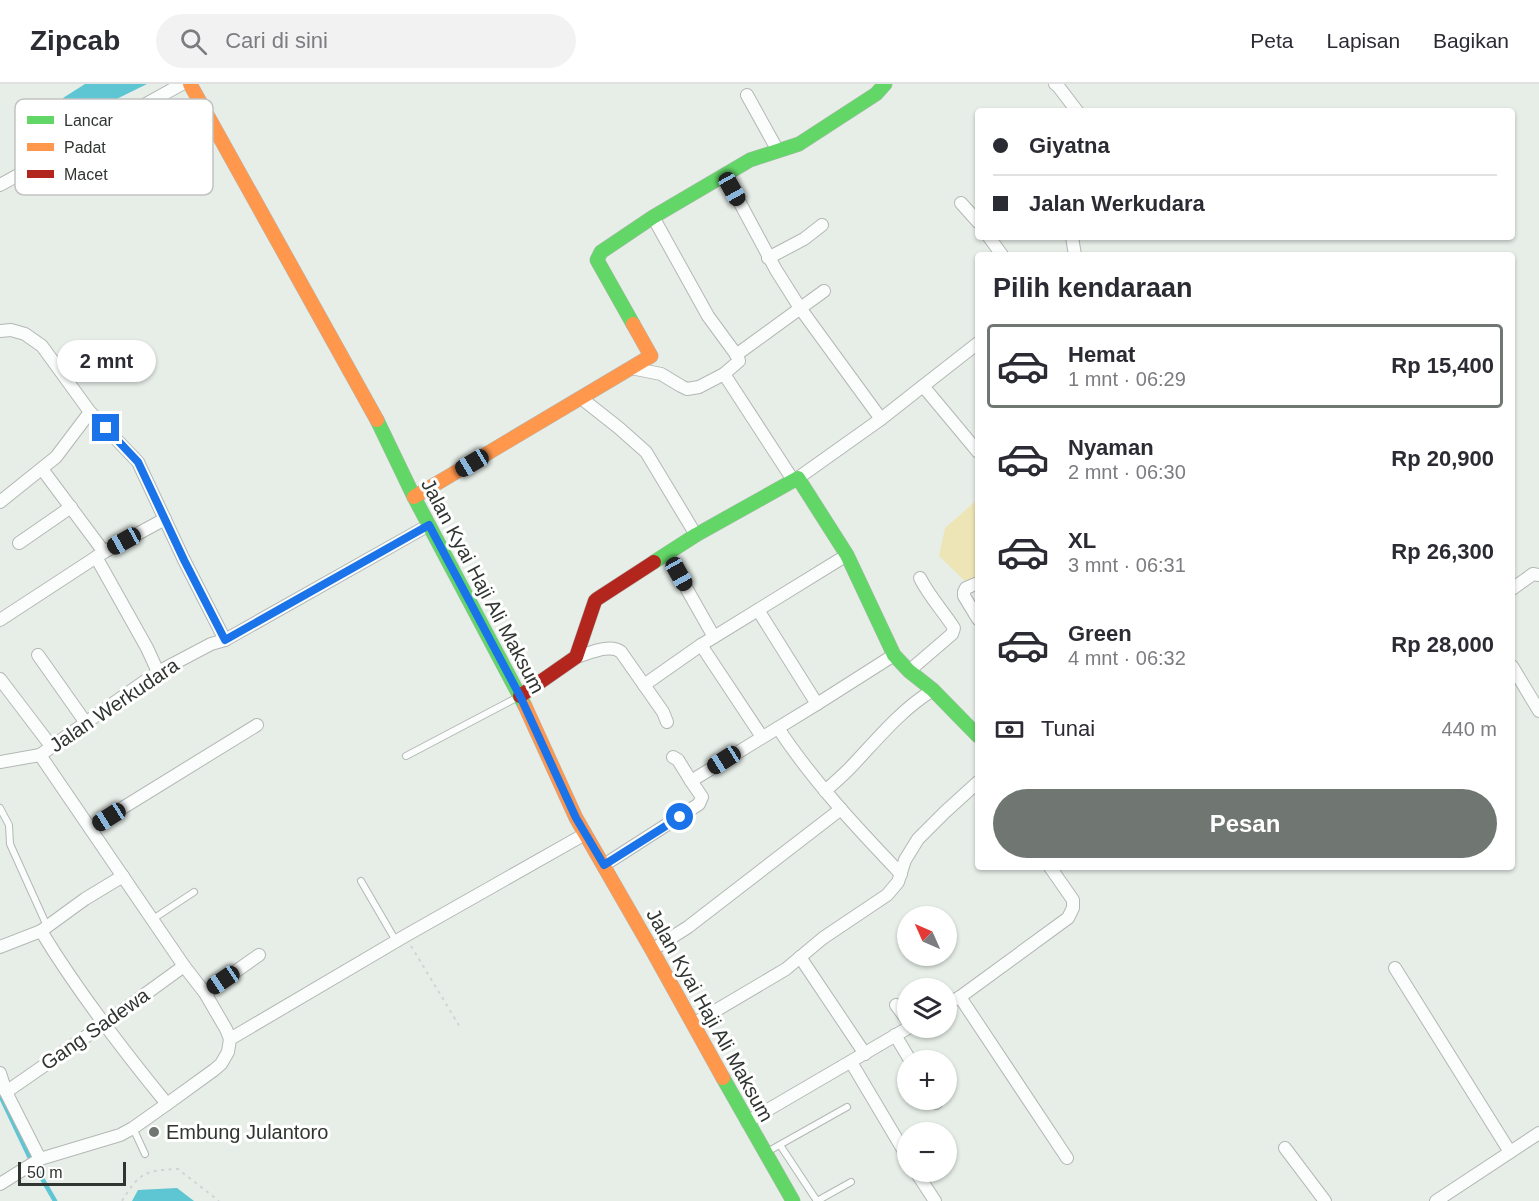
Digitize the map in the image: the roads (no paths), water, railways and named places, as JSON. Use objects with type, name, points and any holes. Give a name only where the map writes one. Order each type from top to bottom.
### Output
[{"type":"street","points":[[155,99],[182,84]]},
{"type":"street","name":"Jalan Kyai Haji Ali Maksum","points":[[190,84],[198,99]]},
{"type":"street","points":[[414,497],[650,358],[651,354],[597,260],[602,252],[653,217],[750,160],[799,144],[876,94],[885,84]]},
{"type":"street","points":[[1058,85],[1075,108]]},
{"type":"street","points":[[747,95],[778,151]]},
{"type":"street","name":"Jalan Kyai Haji Ali Maksum","points":[[213,125],[373,412],[414,497],[520,696],[576,818],[793,1201]]},
{"type":"street","points":[[725,175],[768,258],[800,308],[881,419]]},
{"type":"street","points":[[0,185],[15,177]]},
{"type":"street","points":[[961,204],[975,216]]},
{"type":"street","points":[[632,368],[661,374],[687,388],[699,387],[724,374],[738,361],[708,316],[653,217]]},
{"type":"street","points":[[768,258],[804,239],[822,225]]},
{"type":"street","points":[[736,355],[824,291]]},
{"type":"street","points":[[0,332],[11,330],[24,334],[42,346],[90,412],[138,462],[225,640]]},
{"type":"street","points":[[576,657],[597,599],[696,535],[795,479],[881,419],[975,345]]},
{"type":"street","points":[[724,374],[846,555],[894,655],[909,671],[933,690],[975,733]]},
{"type":"street","points":[[923,386],[975,448]]},
{"type":"street","points":[[581,398],[646,452],[696,535]]},
{"type":"street","points":[[0,502],[56,457],[90,412]]},
{"type":"street","points":[[42,469],[71,507],[100,555],[158,672]]},
{"type":"street","points":[[19,543],[71,507]]},
{"type":"street","points":[[0,620],[100,555],[165,519]]},
{"type":"street","name":"Jalan Werkudara","points":[[0,762],[40,755],[158,672],[211,644],[225,640],[429,525]]},
{"type":"street","points":[[668,554],[714,637]]},
{"type":"street","points":[[644,685],[701,645],[846,555]]},
{"type":"street","points":[[1515,587],[1533,574],[1539,575]]},
{"type":"street","points":[[909,671],[952,634],[954,628],[927,592],[920,578]]},
{"type":"street","points":[[975,584],[966,588],[964,596],[975,613]]},
{"type":"street","points":[[758,610],[817,705]]},
{"type":"street","points":[[701,645],[762,737]]},
{"type":"street","points":[[520,696],[576,657],[609,648],[617,649],[663,712],[667,722]]},
{"type":"street","points":[[38,655],[86,723]]},
{"type":"street","points":[[691,781],[817,705],[894,655]]},
{"type":"street","points":[[1515,671],[1539,711]]},
{"type":"street","points":[[0,679],[51,746]]},
{"type":"street","points":[[825,791],[898,717],[933,690]]},
{"type":"street","points":[[90,828],[257,725]]},
{"type":"street","points":[[778,728],[796,756],[825,791],[901,874]]},
{"type":"street","points":[[0,1184],[32,1164],[114,1138],[133,1128],[221,1064],[228,1052],[230,1039],[221,1018],[205,993],[152,920],[40,755]]},
{"type":"street","points":[[604,865],[702,801],[702,797],[674,757]]},
{"type":"street","points":[[693,1024],[786,969],[824,938],[887,895],[898,882],[905,860],[918,839],[975,785]]},
{"type":"street","points":[[652,950],[688,927],[841,809]]},
{"type":"street","points":[[230,1039],[585,834]]},
{"type":"street","points":[[957,998],[1068,918],[1073,909],[1073,900],[1052,870]]},
{"type":"street","points":[[0,947],[44,928],[85,898],[123,876]]},
{"type":"street","points":[[44,928],[65,970],[167,1104]]},
{"type":"street","points":[[205,993],[259,955]]},
{"type":"street","points":[[800,957],[865,1053]]},
{"type":"street","name":"Gang Sadewa","points":[[6,1092],[184,966]]},
{"type":"street","points":[[1395,968],[1510,1152]]},
{"type":"street","points":[[960,996],[1067,1158]]},
{"type":"street","points":[[747,1122],[895,1035],[904,1050]]},
{"type":"street","points":[[851,1062],[897,1139]]},
{"type":"street","points":[[0,1073],[32,1164]]},
{"type":"street","points":[[1444,1199],[1539,1133]]},
{"type":"street","points":[[1285,1148],[1325,1201]]},
{"type":"street","points":[[923,1182],[935,1201]]},
{"type":"lane","points":[[67,380],[118,348]]},
{"type":"lane","points":[[406,756],[520,696]]},
{"type":"lane","points":[[0,808],[9,825],[10,844],[44,928]]},
{"type":"lane","points":[[361,881],[401,939]]},
{"type":"lane","points":[[152,920],[194,892]]},
{"type":"lane","points":[[765,1153],[848,1107]]},
{"type":"lane","points":[[133,1128],[144,1154]]},
{"type":"lane","points":[[780,1145],[817,1201],[851,1182]]},
{"type":"water","points":[[85,84],[147,84],[117,99],[63,98]]},
{"type":"water","points":[[177,1188],[194,1201],[132,1201],[138,1190]]},
{"type":"waterway","points":[[0,1095],[29,1156],[55,1201]]},
{"type":"place","name":"Embung Julantoro","points":[[154,1132]]}]
